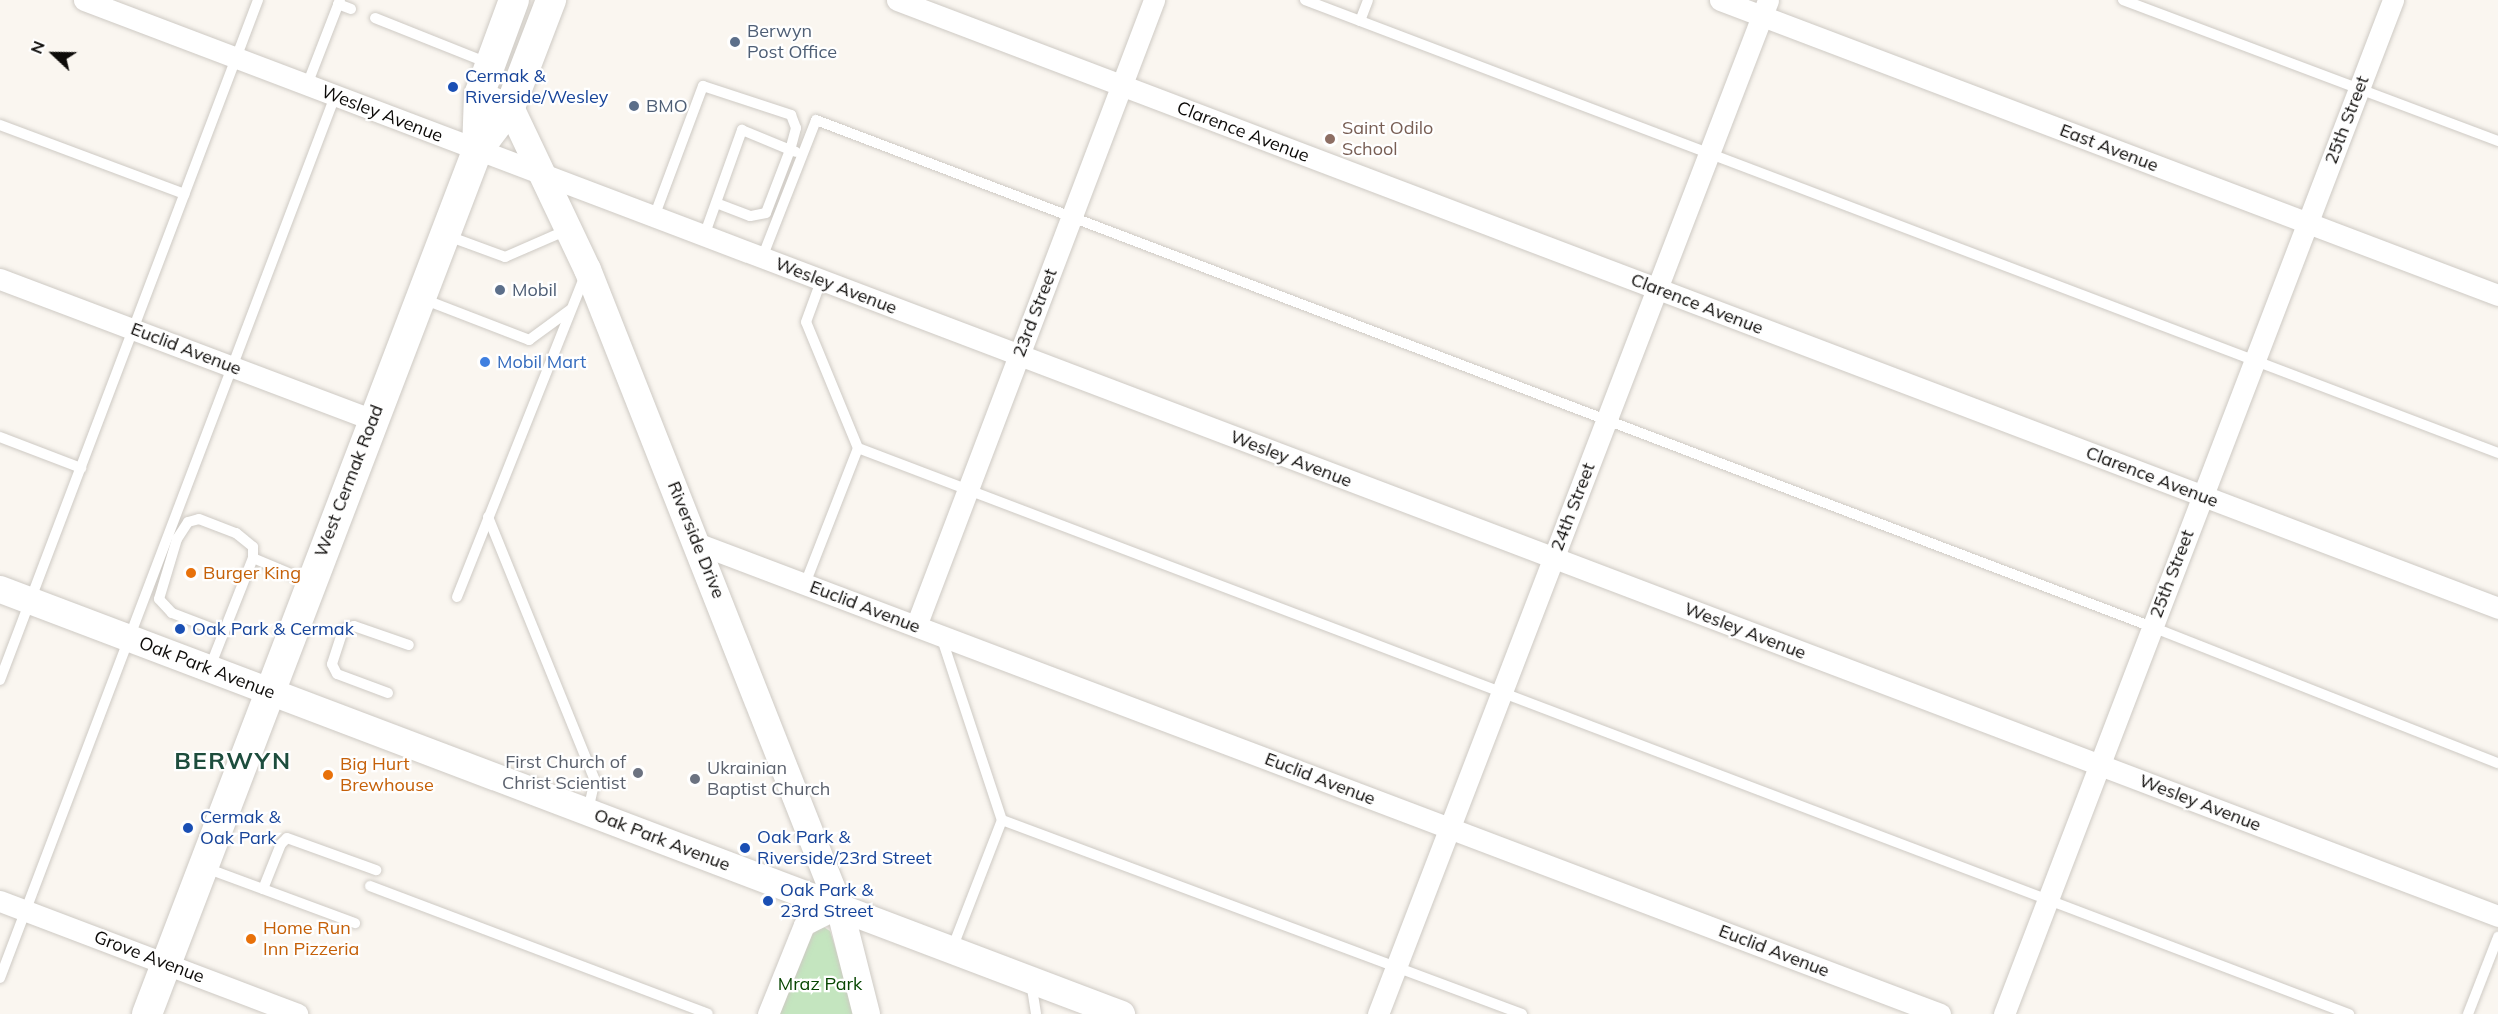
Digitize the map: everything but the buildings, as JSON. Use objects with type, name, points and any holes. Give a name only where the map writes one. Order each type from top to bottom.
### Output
[{"type":"main road","name":"West Cermak Road","points":[[477,152],[479,95],[514,0]]},
{"type":"main road","name":"West Cermak Road","points":[[147,1014],[268,691],[477,152],[510,107],[551,0]]},
{"type":"street","name":"Wesley Avenue","points":[[84,0],[477,152],[821,280],[2498,916]]},
{"type":"street","name":"Clarence Avenue","points":[[897,0],[2498,608]]},
{"type":"street","name":"23rd Street","points":[[916,626],[1154,0]]},
{"type":"street","name":"East Avenue","points":[[1720,0],[1765,8],[2307,223],[2498,295]]},
{"type":"street","name":"25th Street","points":[[2004,1014],[2393,0]]},
{"type":"street","name":"24th Street","points":[[1378,1014],[1765,8]]},
{"type":"street","points":[[479,95],[510,107]]},
{"type":"street","name":"Riverside Drive","points":[[510,107],[570,229],[699,544],[839,907],[866,1014]]},
{"type":"street","name":"Euclid Avenue","points":[[0,279],[373,420]]},
{"type":"street","name":"Euclid Avenue","points":[[699,544],[1940,1014]]},
{"type":"street","name":"Oak Park Avenue","points":[[0,589],[1121,1014]]},
{"type":"street","name":"Grove Avenue","points":[[0,901],[297,1014]]},
{"type":"street","points":[[768,1014],[804,925],[839,907]]},
{"type":"lane","points":[[0,680],[258,0]]},
{"type":"lane","points":[[1305,0],[2498,453]]},
{"type":"lane","points":[[1360,21],[1368,0]]},
{"type":"lane","points":[[2123,0],[2498,141]]},
{"type":"lane","points":[[307,85],[339,2],[351,9]]},
{"type":"lane","points":[[375,18],[491,64]]},
{"type":"lane","points":[[654,218],[703,86],[791,115],[796,128],[766,213]]},
{"type":"lane","points":[[0,978],[335,96]]},
{"type":"lane","points":[[762,258],[816,120],[1606,422],[2152,627],[2498,763]]},
{"type":"lane","points":[[0,125],[184,194]]},
{"type":"lane","points":[[704,236],[742,130],[802,154]]},
{"type":"lane","points":[[716,203],[750,216],[766,213],[777,218]]},
{"type":"lane","points":[[444,235],[504,257],[570,229]]},
{"type":"lane","points":[[457,597],[587,269]]},
{"type":"lane","points":[[805,584],[858,448],[806,322],[821,280]]},
{"type":"lane","points":[[420,298],[529,340],[571,309]]},
{"type":"lane","points":[[0,437],[81,468]]},
{"type":"lane","points":[[858,448],[1501,695],[2349,1014]]},
{"type":"lane","points":[[488,517],[595,780],[588,812]]},
{"type":"lane","points":[[210,669],[224,633],[253,558],[253,547],[236,533],[199,519],[188,522],[177,539],[159,599],[172,613],[224,633]]},
{"type":"lane","points":[[253,558],[310,582]]},
{"type":"lane","points":[[388,693],[337,674],[332,664],[342,634],[346,628],[354,626],[409,645]]},
{"type":"lane","points":[[941,636],[1002,820],[952,950]]},
{"type":"lane","points":[[1002,820],[1522,1014]]},
{"type":"lane","points":[[263,889],[281,844],[287,838],[376,870]]},
{"type":"lane","points":[[203,867],[356,923]]},
{"type":"lane","points":[[370,886],[708,1014]]},
{"type":"lane","points":[[2468,1014],[2498,938]]},
{"type":"lane","points":[[1030,980],[1036,1014]]},
{"type":"green space","name":"Mraz Park","points":[[822,926],[830,931],[856,1014],[778,1014],[809,937]]},
{"type":"place","name":"Berwyn Post Office","points":[[735,42]]},
{"type":"place","name":"Cermak & Riverside/Wesley","points":[[453,87]]},
{"type":"place","name":"BMO","points":[[634,106]]},
{"type":"place","name":"Saint Odilo School","points":[[1330,139]]},
{"type":"place","name":"Mobil","points":[[500,290]]},
{"type":"place","name":"Mobil Mart","points":[[485,362]]},
{"type":"place","name":"Burger King","points":[[191,573]]},
{"type":"place","name":"Oak Park & Cermak","points":[[180,629]]},
{"type":"place","name":"First Church of Christ Scientist","points":[[638,773]]},
{"type":"place","name":"Big Hurt Brewhouse","points":[[328,775]]},
{"type":"place","name":"Ukrainian Baptist Church","points":[[695,779]]},
{"type":"place","name":"Cermak & Oak Park","points":[[188,828]]},
{"type":"place","name":"Oak Park & Riverside/23rd Street","points":[[745,848]]},
{"type":"place","name":"Oak Park & 23rd Street","points":[[768,901]]},
{"type":"place","name":"Home Run Inn Pizzeria","points":[[251,939]]},
{"type":"district","name":"BERWYN","points":[[233,761]]}]
